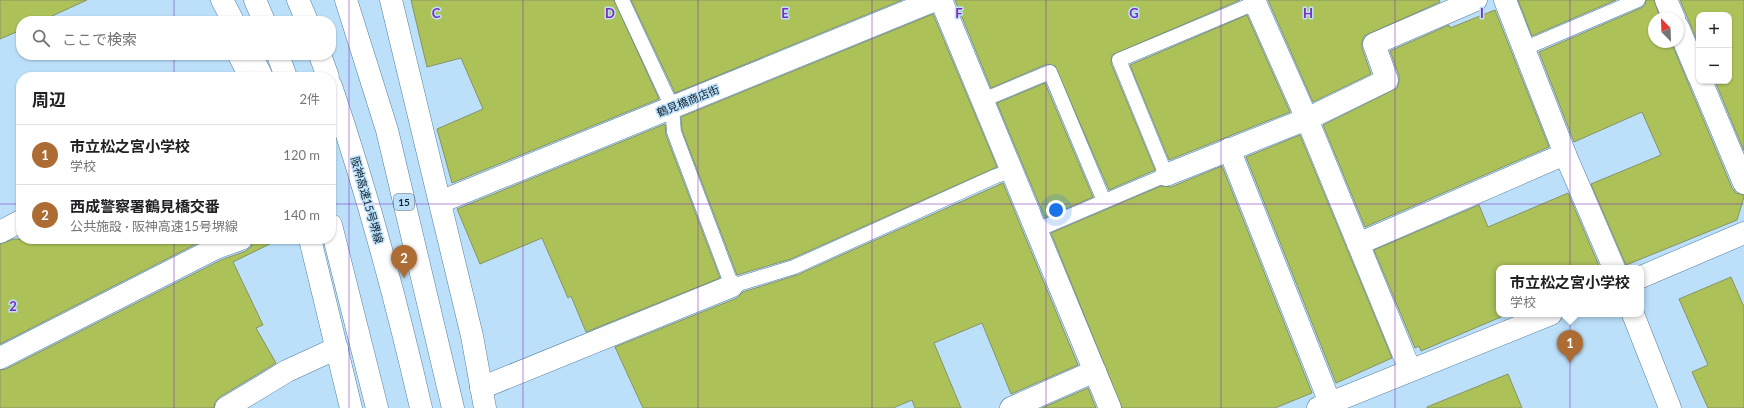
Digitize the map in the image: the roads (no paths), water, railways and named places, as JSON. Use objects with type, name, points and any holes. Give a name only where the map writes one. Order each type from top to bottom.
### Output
[{"type":"main road","points":[[213,0],[221,16]]},
{"type":"main road","points":[[222,0],[230,16]]},
{"type":"main road","points":[[255,0],[262,16]]},
{"type":"main road","points":[[298,0],[305,16]]},
{"type":"main road","name":"15","points":[[346,0],[387,130],[453,408]]},
{"type":"main road","points":[[391,0],[472,336],[483,398],[732,286]]},
{"type":"main road","name":"鶴見橋商店街","points":[[440,202],[935,0]]},
{"type":"main road","points":[[941,0],[1110,408]]},
{"type":"main road","points":[[1166,175],[1307,119],[1387,80],[1374,44],[1476,0]]},
{"type":"main road","points":[[1505,0],[1565,154],[1613,265]]},
{"type":"main road","points":[[1666,0],[1671,12]]},
{"type":"main road","points":[[1255,2],[1307,119],[1410,370]]},
{"type":"main road","points":[[1684,41],[1696,70]]},
{"type":"main road","points":[[242,60],[248,72]]},
{"type":"main road","points":[[254,60],[260,72]]},
{"type":"main road","points":[[280,60],[284,72]]},
{"type":"main road","points":[[322,60],[326,72]]},
{"type":"main road","points":[[1702,84],[1744,183]]},
{"type":"main road","name":"阪神高速15号堺線","points":[[336,102],[378,233],[407,345],[421,408]]},
{"type":"main road","points":[[1229,149],[1324,406],[1543,317]]},
{"type":"main road","points":[[1358,244],[1565,154]]},
{"type":"main road","points":[[0,232],[16,224]]},
{"type":"main road","points":[[1644,277],[1744,233]]},
{"type":"main road","points":[[336,242],[377,408]]},
{"type":"main road","points":[[0,358],[216,248],[227,244]]},
{"type":"main road","points":[[311,244],[351,408]]},
{"type":"main road","points":[[335,244],[340,255]]},
{"type":"main road","points":[[1634,317],[1670,408]]},
{"type":"main road","points":[[226,408],[287,371],[336,348]]},
{"type":"main road","points":[[1015,407],[1095,371]]},
{"type":"lane","points":[[622,0],[672,108],[674,132],[732,286],[794,267],[996,176],[1012,171]]},
{"type":"lane","points":[[1523,49],[1638,0]]},
{"type":"lane","points":[[1037,230],[1166,175],[1119,60],[1255,2]]},
{"type":"lane","points":[[982,100],[1050,72],[1104,201]]},
{"type":"place","name":"西成警察署鶴見橋交番","points":[[404,278]]},
{"type":"place","name":"市立松之宮小学校","points":[[1570,363]]}]
